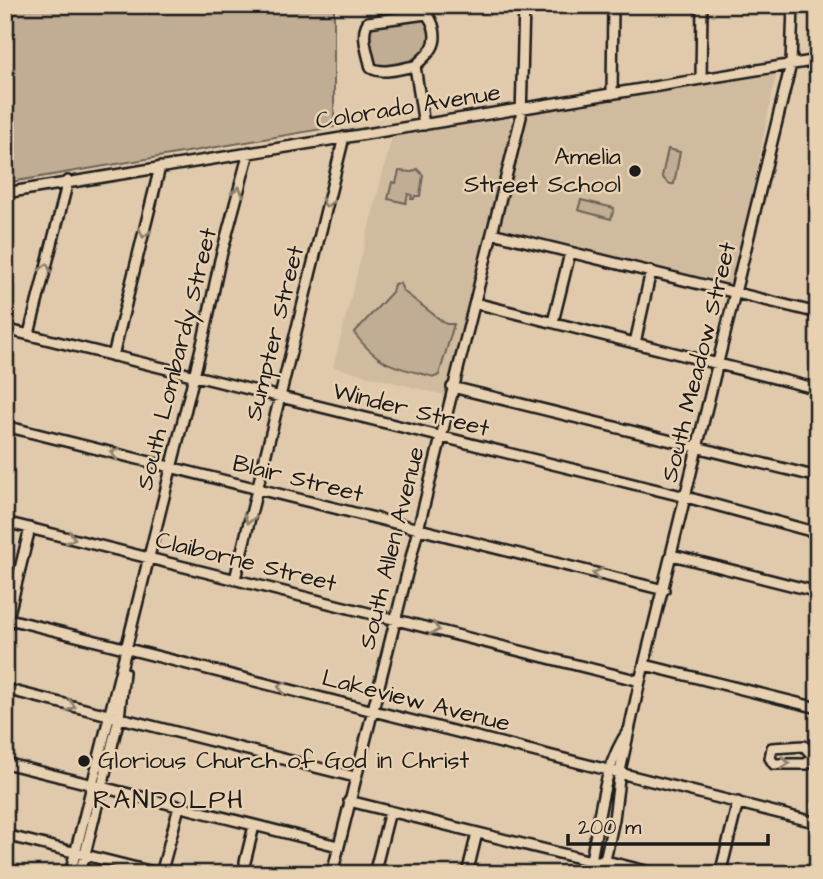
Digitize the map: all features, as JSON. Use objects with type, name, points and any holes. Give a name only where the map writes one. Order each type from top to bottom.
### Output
[{"type":"street","name":"South Allen Avenue","points":[[332,874],[521,109],[524,5]]},
{"type":"street","points":[[612,94],[613,5]]},
{"type":"street","points":[[701,79],[702,5]]},
{"type":"street","name":"South Meadow Street","points":[[588,874],[621,741],[631,726],[791,64],[793,5]]},
{"type":"street","points":[[426,14],[431,18],[434,33],[432,48],[415,66],[383,71],[371,68],[365,34],[368,22],[426,14]]},
{"type":"street","name":"Colorado Avenue","points":[[5,192],[818,60]]},
{"type":"street","points":[[415,66],[424,125]]},
{"type":"street","name":"Sumpter Street","points":[[235,579],[344,137]]},
{"type":"street","name":"South Lombardy Street","points":[[70,874],[80,854],[97,786],[148,558],[249,152]]},
{"type":"street","points":[[113,356],[160,167]]},
{"type":"street","points":[[29,334],[68,181]]},
{"type":"street","points":[[492,233],[818,313]]},
{"type":"street","points":[[553,322],[570,253]]},
{"type":"street","points":[[635,343],[652,271]]},
{"type":"street","points":[[475,303],[818,389]]},
{"type":"street","name":"Winder Street","points":[[5,329],[686,497],[807,530]]},
{"type":"street","points":[[452,387],[818,477]]},
{"type":"street","name":"Blair Street","points":[[5,426],[664,590]]},
{"type":"street","name":"Claiborne Street","points":[[5,522],[640,681]]},
{"type":"street","points":[[5,630],[30,528]]},
{"type":"street","points":[[672,555],[818,592]]},
{"type":"street","name":"Lakeview Avenue","points":[[7,618],[126,653],[372,710],[818,822]]},
{"type":"street","points":[[645,665],[818,708]]},
{"type":"street","points":[[5,690],[355,777]]},
{"type":"street","points":[[5,763],[338,846]]},
{"type":"street","name":"South Meadow Street","points":[[604,868],[615,770]]},
{"type":"street","points":[[349,801],[591,861],[620,874]]},
{"type":"street","points":[[720,874],[738,802]]},
{"type":"street","points":[[5,835],[161,874],[179,807]]},
{"type":"street","points":[[374,874],[390,811]]},
{"type":"street","points":[[245,862],[254,826]]},
{"type":"street","points":[[467,874],[477,833]]},
{"type":"street","name":"South Lombardy Street","points":[[80,854],[80,874]]},
{"type":"street","points":[[604,868],[658,874]]},
{"type":"shaded area","points":[[5,5],[334,5],[334,127],[5,183]]},
{"type":"shaded area","points":[[420,18],[429,24],[430,35],[423,52],[407,63],[376,66],[368,31],[370,27]]},
{"type":"shaded area","name":"Amelia Street School","points":[[777,69],[733,288],[498,228],[529,114]]},
{"type":"shaded area","points":[[509,118],[513,121],[444,395],[333,367],[392,137]]},
{"type":"shaded area","points":[[668,149],[680,152],[674,184],[667,182],[662,176]]},
{"type":"shaded area","points":[[417,169],[423,175],[420,196],[411,199],[412,195],[408,194],[406,203],[388,199],[392,182],[396,183],[399,171],[412,172]]},
{"type":"shaded area","points":[[581,200],[614,208],[611,219],[578,210]]},
{"type":"shaded area","points":[[400,283],[403,291],[446,324],[454,324],[439,375],[435,377],[390,364],[372,353],[354,333],[392,292],[394,284]]},
{"type":"place","name":"Amelia Street School","points":[[635,171]]},
{"type":"place","name":"Glorious Church of God in Christ","points":[[84,761]]},
{"type":"district","name":"RANDOLPH","points":[[169,800]]}]
